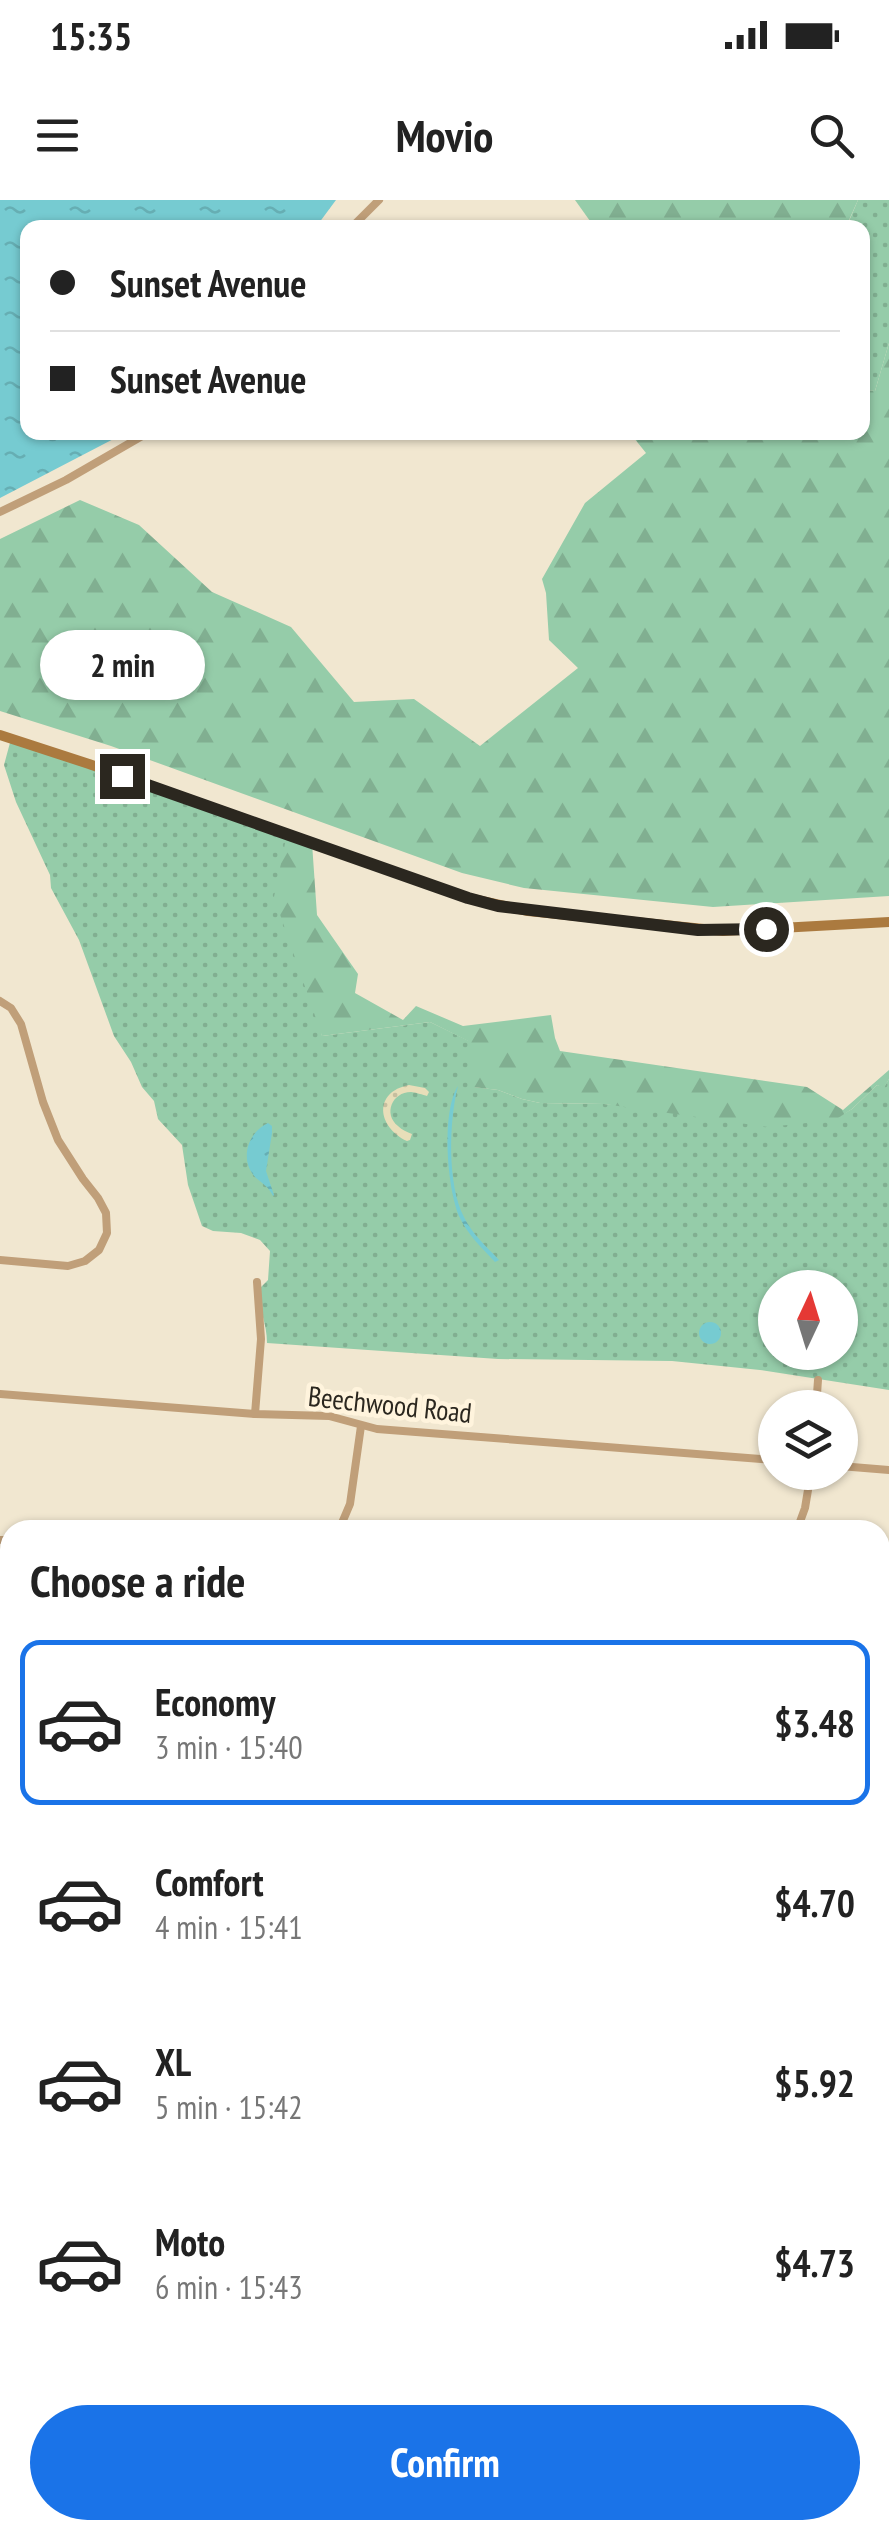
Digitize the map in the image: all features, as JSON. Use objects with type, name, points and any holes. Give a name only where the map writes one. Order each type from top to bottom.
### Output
[{"type":"street","points":[[359,220],[380,200]]},
{"type":"street","points":[[0,512],[134,440]]},
{"type":"street","points":[[0,736],[498,906],[723,932],[889,922]]},
{"type":"street","points":[[0,1001],[21,1024],[47,1114],[70,1160],[104,1206],[108,1223],[99,1250],[77,1264],[0,1260]]},
{"type":"street","points":[[256,1282],[260,1339],[256,1414]]},
{"type":"street","points":[[817,1390],[818,1380]]},
{"type":"street","name":"Beechwood Road","points":[[0,1394],[329,1416],[397,1431],[758,1459]]},
{"type":"street","points":[[343,1520],[350,1504],[361,1426]]},
{"type":"street","points":[[858,1467],[889,1470]]},
{"type":"street","points":[[801,1520],[808,1490]]},
{"type":"green space","points":[[575,200],[858,200],[849,220],[589,220]]},
{"type":"green space","points":[[858,200],[889,200],[889,343],[875,391],[870,391],[870,220],[849,220]]},
{"type":"green space","points":[[889,343],[889,896],[713,907],[524,888],[462,873],[111,746],[0,711],[0,539],[80,500],[139,525],[212,592],[291,627],[354,702],[414,699],[480,746],[578,668],[549,640],[542,579],[585,503],[646,453],[636,440],[870,440],[870,391],[875,391]]},
{"type":"green space","points":[[11,739],[287,834],[285,853],[322,1036],[430,1022],[469,1041],[474,1087],[540,1103],[816,1120],[835,1119],[877,1085],[884,1087],[889,1079],[889,1390],[760,1370],[858,1370],[858,1270],[758,1270],[758,1370],[672,1361],[498,1359],[267,1343],[258,1290],[268,1280],[270,1251],[260,1240],[241,1233],[202,1226],[188,1185],[182,1145],[158,1119],[154,1101],[114,1036],[79,940],[51,888],[50,875],[16,802],[4,765]]},
{"type":"green space","points":[[287,834],[312,843],[317,915],[358,974],[355,993],[403,1020],[416,1006],[463,1026],[551,1015],[560,1051],[807,1087],[843,1110],[889,1070],[889,1079],[884,1088],[877,1085],[835,1120],[768,1127],[604,1104],[540,1103],[473,1087],[468,1041],[430,1022],[322,1036],[274,897]]},
{"type":"sand","points":[[409,1085],[429,1092],[427,1096],[404,1093],[392,1104],[393,1121],[412,1134],[407,1141],[390,1127],[383,1110],[389,1095]]},
{"type":"water","points":[[0,200],[336,200],[321,220],[20,220],[20,440],[112,440],[0,498]]},
{"type":"water","points":[[458,1086],[451,1134],[458,1204],[467,1223],[499,1260],[495,1262],[463,1224],[455,1205],[448,1132]]},
{"type":"water","points":[[268,1123],[272,1133],[266,1171],[273,1196],[251,1171],[247,1156],[250,1140]]},
{"type":"water","points":[[710,1322],[718,1325],[718,1341],[710,1344],[702,1341],[699,1333],[702,1325]]},
{"type":"route","points":[[122,776],[498,906],[698,930],[766,929]]}]
